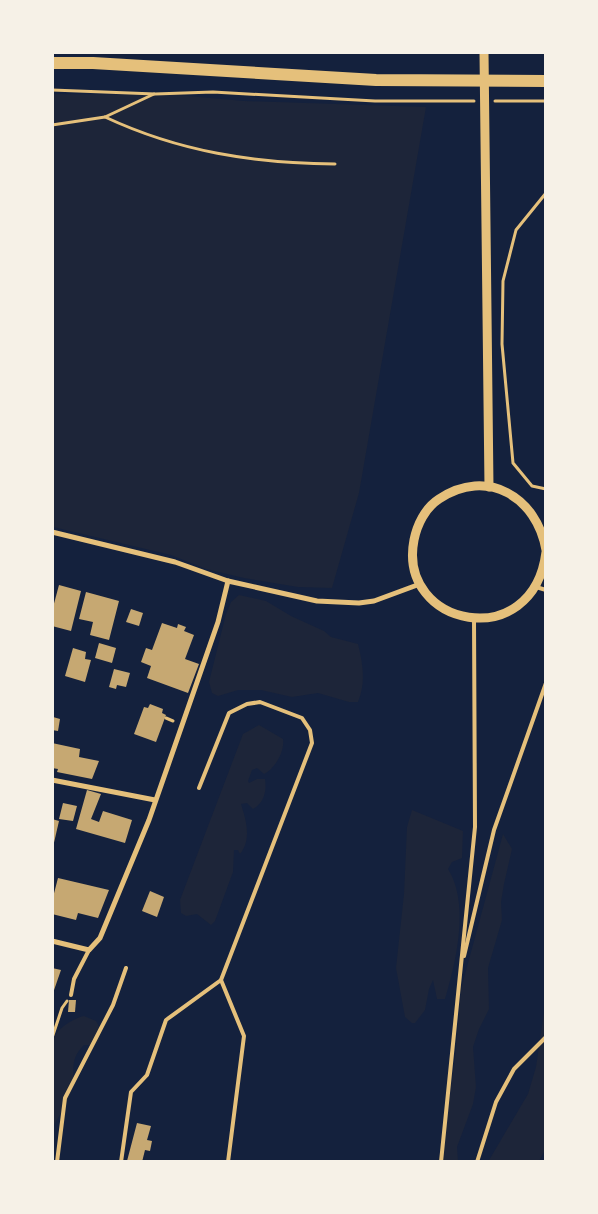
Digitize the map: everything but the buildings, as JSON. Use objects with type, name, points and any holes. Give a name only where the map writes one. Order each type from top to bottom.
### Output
[{"type":"main road","points":[[52,63],[93,63],[376,80],[546,80]]},
{"type":"street","points":[[484,52],[489,486]]},
{"type":"street","points":[[471,486],[489,486],[507,492],[523,502],[542,521],[546,551],[543,570],[536,587],[525,601],[510,612],[492,618],[474,619],[458,615],[443,608],[430,598],[420,584],[414,567],[412,548],[416,530],[424,514],[437,500],[453,491],[471,486]]},
{"type":"street","points":[[52,532],[174,562],[228,582],[317,601],[360,603],[374,601],[420,584]]},
{"type":"street","points":[[52,941],[89,950],[100,938],[149,820],[218,622],[228,582]]},
{"type":"street","points":[[52,780],[155,800]]},
{"type":"lane","points":[[536,587],[546,590]]},
{"type":"lane","points":[[440,1162],[475,827],[474,619]]},
{"type":"lane","points":[[460,972],[494,830],[546,684]]},
{"type":"lane","points":[[121,1162],[131,1092],[147,1075],[166,1020],[221,980],[312,743],[310,730],[302,718],[260,702],[247,704],[229,714],[199,788]]},
{"type":"lane","points":[[71,995],[74,978],[89,950]]},
{"type":"lane","points":[[57,1162],[65,1098],[113,1005],[126,968]]},
{"type":"lane","points":[[221,980],[244,1036],[228,1162]]},
{"type":"lane","points":[[477,1162],[500,1094],[514,1069],[546,1038]]},
{"type":"path","points":[[52,90],[155,94],[212,92],[375,101],[479,101]]},
{"type":"path","points":[[52,125],[104,117],[155,94]]},
{"type":"path","points":[[489,101],[546,101]]},
{"type":"path","points":[[104,117],[130,129],[233,158],[281,164],[335,164]]},
{"type":"path","points":[[546,193],[516,230],[503,281],[502,344],[513,463],[532,486],[546,489]]},
{"type":"path","points":[[52,1038],[62,1008],[71,995]]},
{"type":"shaded area","points":[[53,94],[177,95],[244,101],[426,107],[359,493],[332,588],[298,587],[244,578],[206,569],[171,555],[53,527]]},
{"type":"shaded area","points":[[239,595],[266,601],[291,616],[324,631],[331,637],[358,644],[363,673],[361,695],[358,702],[349,702],[318,693],[292,697],[261,690],[238,690],[218,696],[212,693],[209,682],[226,614],[231,602]]},
{"type":"shaded area","points":[[259,725],[283,739],[281,754],[268,772],[264,774],[257,768],[252,770],[249,783],[257,779],[265,779],[265,792],[260,803],[253,809],[247,803],[241,804],[247,829],[246,842],[240,854],[238,850],[234,850],[233,872],[215,921],[211,925],[197,914],[186,916],[181,913],[180,900],[243,734]]},
{"type":"shaded area","points":[[412,810],[463,831],[462,858],[452,862],[448,869],[455,883],[460,916],[457,951],[449,984],[445,999],[437,999],[433,980],[429,989],[425,1010],[415,1023],[412,1023],[405,1017],[396,968],[404,894],[407,827]]},
{"type":"shaded area","points":[[503,834],[512,849],[501,902],[502,920],[488,968],[489,1009],[473,1047],[476,1087],[473,1104],[457,1147],[458,1161],[441,1162],[455,1058],[461,989]]},
{"type":"shaded area","points":[[545,1005],[545,1150],[539,1161],[488,1162],[528,1094],[536,1067]]},
{"type":"shaded area","points":[[84,1016],[96,1021],[100,1030],[100,1036],[95,1045],[84,1045],[79,1051],[74,1062],[71,1092],[53,1127],[51,1069],[54,1038],[67,1024]]},
{"type":"tram line","points":[[521,52],[546,53]]}]
